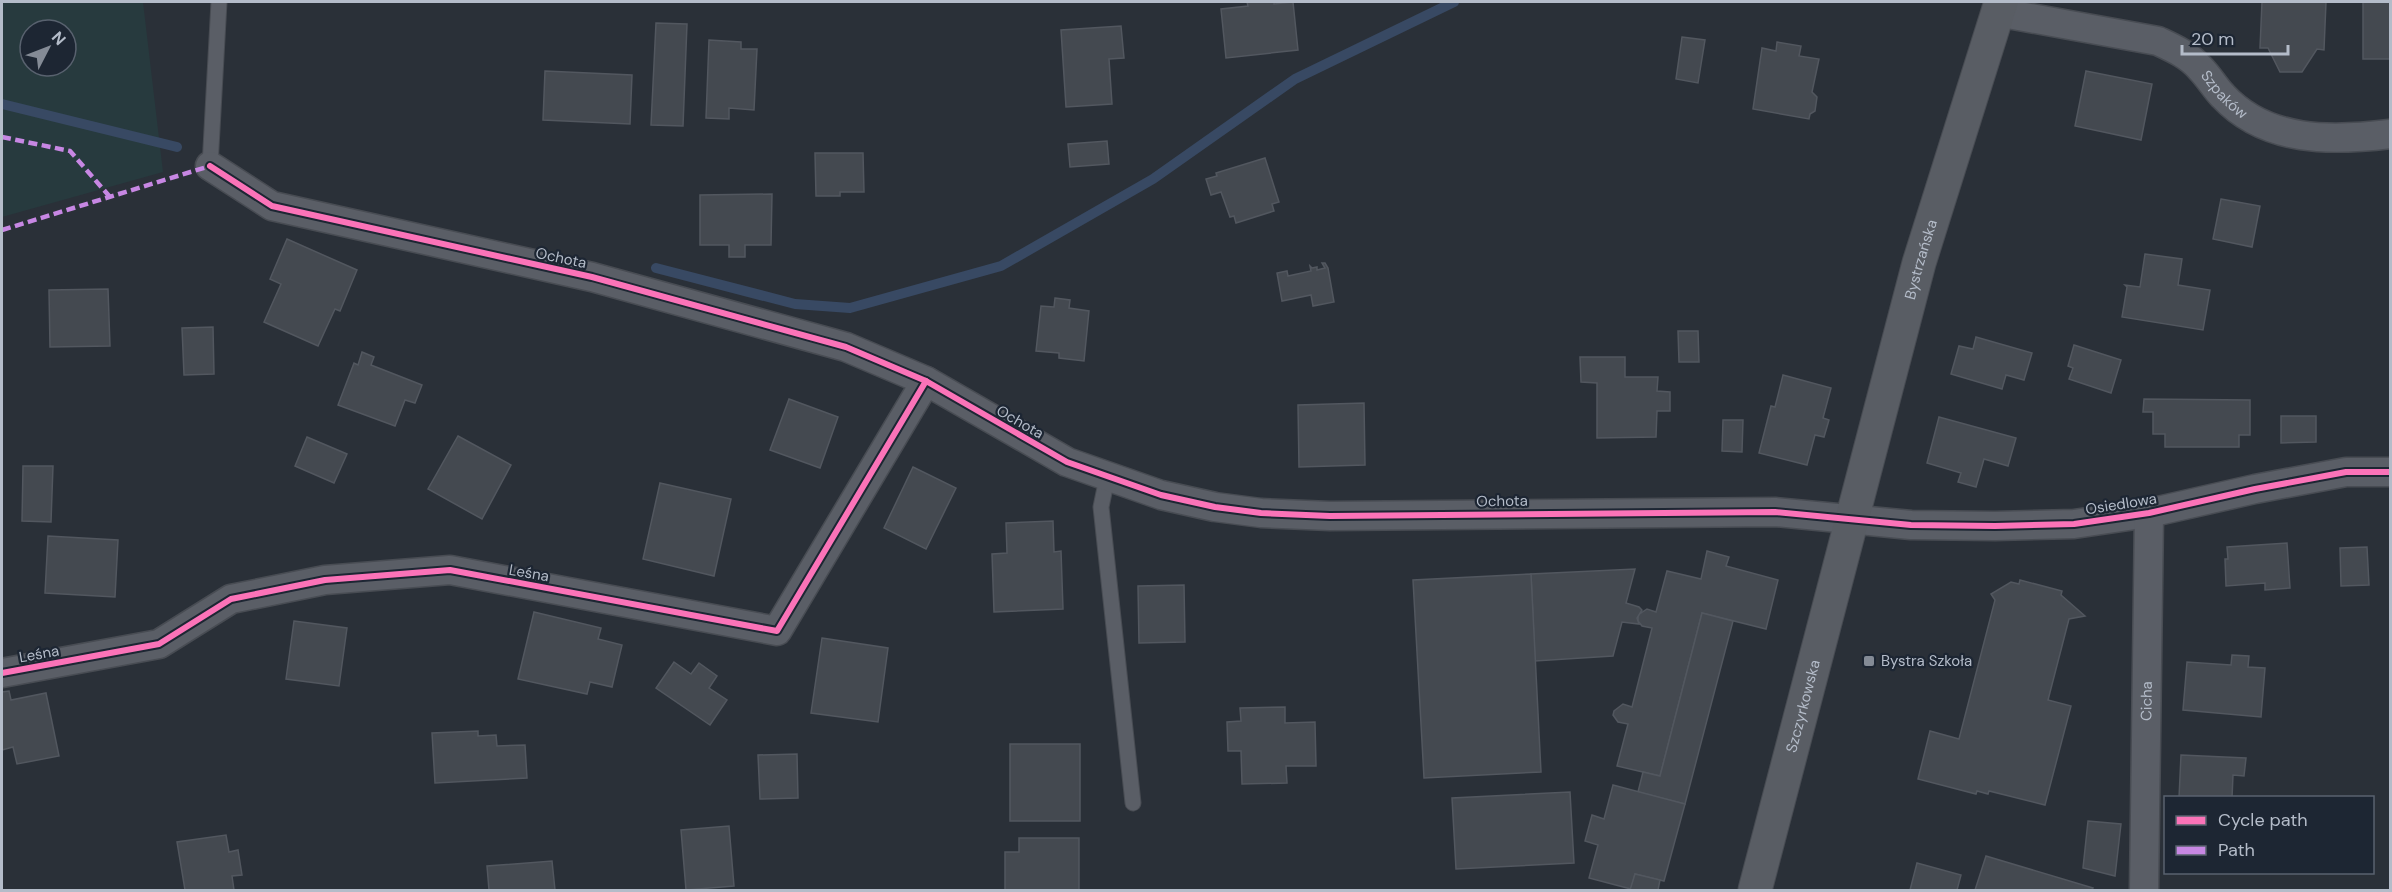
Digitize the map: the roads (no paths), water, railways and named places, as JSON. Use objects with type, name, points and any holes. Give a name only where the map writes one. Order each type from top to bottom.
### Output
[{"type":"main road","name":"Bystrzańska","points":[[1851,520],[1919,263],[1999,7]]},
{"type":"main road","name":"Szczyrkowska","points":[[1755,891],[1851,520]]},
{"type":"street","name":"Szpaków","points":[[1999,7],[2158,41],[2180,51],[2200,67],[2228,101],[2240,112],[2260,124],[2325,139],[2391,134]]},
{"type":"street","name":"Ochota","points":[[210,166],[272,206],[592,277],[846,347],[926,381],[1067,462],[1107,478],[1161,495],[1215,507],[1261,513],[1330,516],[1775,512],[1851,520]]},
{"type":"street","name":"Leśna","points":[[2,673],[159,644],[231,599],[325,580],[450,570],[777,631],[926,381]]},
{"type":"street","name":"Osiedlowa","points":[[1851,520],[1911,525],[2074,524],[2149,513],[2255,489],[2346,472],[2391,472]]},
{"type":"street","name":"Cicha","points":[[2144,891],[2149,513]]},
{"type":"lane","points":[[210,166],[219,2]]},
{"type":"lane","points":[[1107,478],[1101,507],[1132,803]]},
{"type":"waterway","points":[[656,268],[795,304],[850,308],[1001,266],[1153,179],[1295,79],[1454,2]]},
{"type":"waterway","points":[[2,104],[177,147]]},
{"type":"place","name":"Bystra Szkoła","points":[[1869,661]]}]
